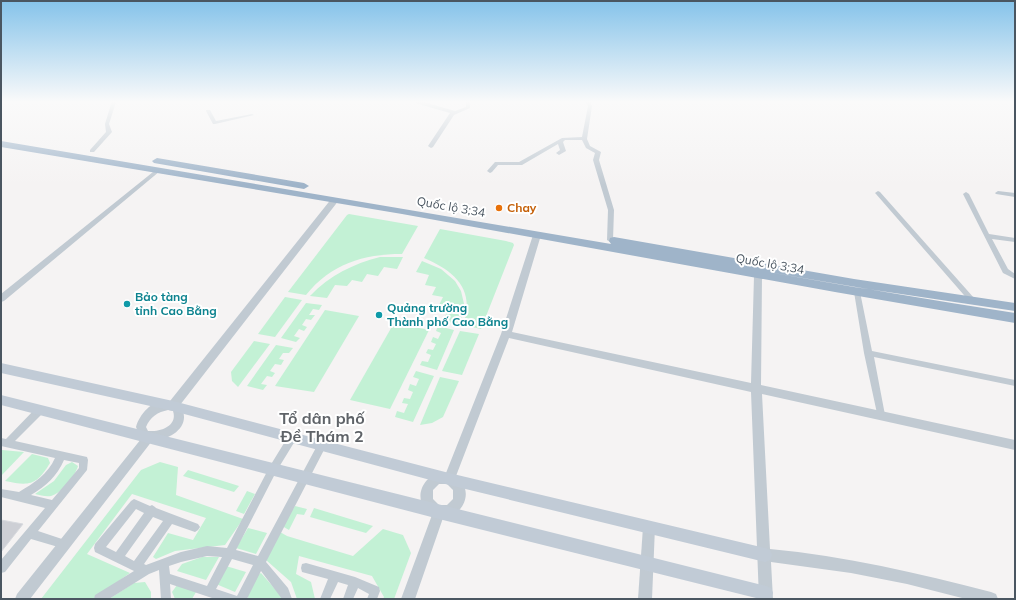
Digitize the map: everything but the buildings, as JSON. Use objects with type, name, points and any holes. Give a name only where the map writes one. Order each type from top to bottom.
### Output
[{"type":"highway","name":"Quốc lộ 3;34","points":[[1,137],[235,173],[338,196]]},
{"type":"highway","name":"Quốc lộ 3;34","points":[[1,144],[227,181],[338,196],[538,231],[758,276],[1015,318]]},
{"type":"highway","points":[[227,181],[235,173]]},
{"type":"highway","name":"Quốc lộ 3;34","points":[[538,231],[610,240],[854,283],[1015,307]]},
{"type":"highway","points":[[758,276],[774,268]]},
{"type":"highway","points":[[972,300],[978,312]]},
{"type":"main road","points":[[1,368],[173,406],[449,479],[764,555]]},
{"type":"main road","points":[[1,400],[439,512],[647,563],[766,596]]},
{"type":"street","points":[[92,151],[109,132],[108,129]]},
{"type":"street","points":[[431,146],[442,129]]},
{"type":"street","points":[[586,129],[584,138],[588,147],[598,152],[596,160],[611,210],[610,240]]},
{"type":"street","points":[[490,172],[497,163],[520,164],[564,139],[584,138]]},
{"type":"street","points":[[559,153],[563,151],[560,142]]},
{"type":"street","points":[[1,299],[158,170]]},
{"type":"street","points":[[878,193],[972,300]]},
{"type":"street","points":[[998,193],[1015,195]]},
{"type":"street","points":[[966,194],[1005,271],[1015,277]]},
{"type":"street","points":[[173,406],[338,196]]},
{"type":"street","points":[[449,479],[506,334],[538,231]]},
{"type":"street","points":[[988,236],[1015,240]]},
{"type":"street","points":[[758,276],[756,388],[766,596]]},
{"type":"street","points":[[857,292],[881,415]]},
{"type":"street","points":[[506,334],[1015,445]]},
{"type":"street","points":[[868,353],[1015,383]]},
{"type":"street","points":[[168,405],[173,406],[178,408],[180,417],[174,428],[162,435],[149,437],[144,435],[141,427],[145,417],[156,409],[168,405]]},
{"type":"street","points":[[4,442],[40,410]]},
{"type":"street","points":[[22,599],[149,437]]},
{"type":"street","points":[[209,592],[273,469],[292,438]]},
{"type":"street","points":[[1,568],[83,470],[84,460],[4,442]]},
{"type":"street","points":[[241,599],[322,445]]},
{"type":"street","points":[[20,497],[45,481],[57,467],[61,455]]},
{"type":"street","points":[[438,479],[449,479],[454,481],[460,490],[459,501],[450,510],[439,512],[433,510],[426,502],[426,491],[429,486],[438,479]]},
{"type":"street","points":[[1,494],[54,505]]},
{"type":"street","points":[[141,569],[98,548],[134,504],[152,510],[170,519],[195,527]]},
{"type":"street","points":[[118,558],[152,510]]},
{"type":"street","points":[[408,599],[439,512]]},
{"type":"street","points":[[141,569],[170,519]]},
{"type":"street","points":[[645,599],[648,527]]},
{"type":"street","points":[[30,534],[65,544]]},
{"type":"street","points":[[99,599],[141,569],[207,551],[230,553],[260,562],[284,592],[287,599]]},
{"type":"street","points":[[764,555],[846,565],[947,587],[991,599]]},
{"type":"street","points":[[164,563],[166,599]]},
{"type":"street","points":[[306,568],[355,582],[375,591],[372,599]]},
{"type":"street","points":[[325,599],[335,576]]},
{"type":"street","points":[[164,578],[233,599]]},
{"type":"street","points":[[348,599],[355,582]]},
{"type":"green space","points":[[349,214],[418,226],[402,254],[374,256],[337,268],[316,284],[306,295],[288,292],[347,215]]},
{"type":"green space","points":[[440,229],[506,241],[513,243],[514,245],[481,329],[463,325],[467,301],[460,283],[445,269],[424,258]]},
{"type":"green space","points":[[380,257],[403,257],[397,269],[384,267],[378,276],[367,274],[362,282],[352,280],[347,286],[335,285],[327,298],[310,296],[342,271],[360,263]]},
{"type":"green space","points":[[422,261],[441,269],[455,281],[461,291],[465,308],[459,324],[443,321],[449,307],[439,305],[443,297],[432,295],[436,287],[425,285],[429,275],[416,272]]},
{"type":"green space","points":[[285,297],[302,300],[275,337],[258,334]]},
{"type":"green space","points":[[306,303],[322,305],[319,310],[313,309],[309,315],[315,315],[311,320],[306,319],[302,325],[307,327],[304,331],[299,329],[294,336],[300,338],[296,342],[281,338]]},
{"type":"green space","points":[[325,310],[359,316],[314,392],[275,386]]},
{"type":"green space","points":[[394,323],[429,330],[390,409],[350,400]]},
{"type":"green space","points":[[438,326],[454,330],[437,370],[420,365],[422,361],[428,362],[431,355],[426,353],[428,349],[433,350],[436,344],[431,342],[433,337],[438,339],[441,333],[436,331]]},
{"type":"green space","points":[[460,331],[479,334],[462,375],[442,371]]},
{"type":"green space","points":[[254,341],[270,344],[238,387],[232,381],[231,372]]},
{"type":"green space","points":[[276,345],[293,348],[289,353],[283,353],[279,359],[284,360],[281,365],[275,364],[270,371],[275,373],[272,377],[267,376],[261,384],[267,385],[263,390],[247,386]]},
{"type":"green space","points":[[416,371],[434,376],[413,422],[395,417],[397,411],[404,413],[408,404],[402,403],[404,398],[410,399],[413,392],[408,390],[410,384],[416,386],[419,379],[413,377]]},
{"type":"green space","points":[[440,377],[459,381],[443,417],[432,423],[420,425]]},
{"type":"green space","points":[[1,451],[24,452],[1,476]]},
{"type":"green space","points":[[32,454],[48,458],[50,463],[45,471],[36,480],[26,484],[5,481]]},
{"type":"green space","points":[[72,462],[78,466],[68,484],[51,496],[35,494],[54,481],[66,465]]},
{"type":"green space","points":[[160,462],[178,467],[176,495],[243,519],[225,545],[175,551],[156,559],[153,557],[168,533],[193,540],[206,518],[132,494],[87,554],[130,573],[93,599],[41,599],[141,470]]},
{"type":"green space","points":[[188,470],[239,486],[234,492],[183,476]]},
{"type":"green space","points":[[247,491],[255,494],[244,514],[236,511]]},
{"type":"green space","points":[[295,506],[307,509],[304,515],[297,514],[289,530],[282,526]]},
{"type":"green space","points":[[314,508],[373,526],[366,533],[310,517]]},
{"type":"green space","points":[[248,528],[267,533],[256,554],[236,548]]},
{"type":"green space","points":[[383,529],[403,535],[411,553],[394,599],[383,599],[384,597],[372,576],[299,556],[296,574],[311,582],[315,599],[297,599],[291,582],[266,560],[280,532],[287,536],[353,556]]},
{"type":"green space","points":[[202,557],[219,557],[206,580],[177,571],[182,564]]},
{"type":"green space","points":[[226,566],[246,572],[235,592],[216,584]]},
{"type":"green space","points":[[261,573],[282,597],[281,599],[248,598],[247,591],[256,576]]},
{"type":"green space","points":[[145,582],[151,592],[151,599],[109,599],[134,583]]},
{"type":"green space","points":[[177,585],[196,592],[192,599],[175,599],[172,592]]},
{"type":"place","name":"Chay","points":[[499,208]]},
{"type":"place","name":"Bảo tàng tỉnh Cao Bằng","points":[[127,304]]},
{"type":"place","name":"Quảng trường Thành phố Cao Bằng","points":[[379,315]]},
{"type":"district","name":"Tổ dân phố Đề Thám 2","points":[[322,427]]}]
